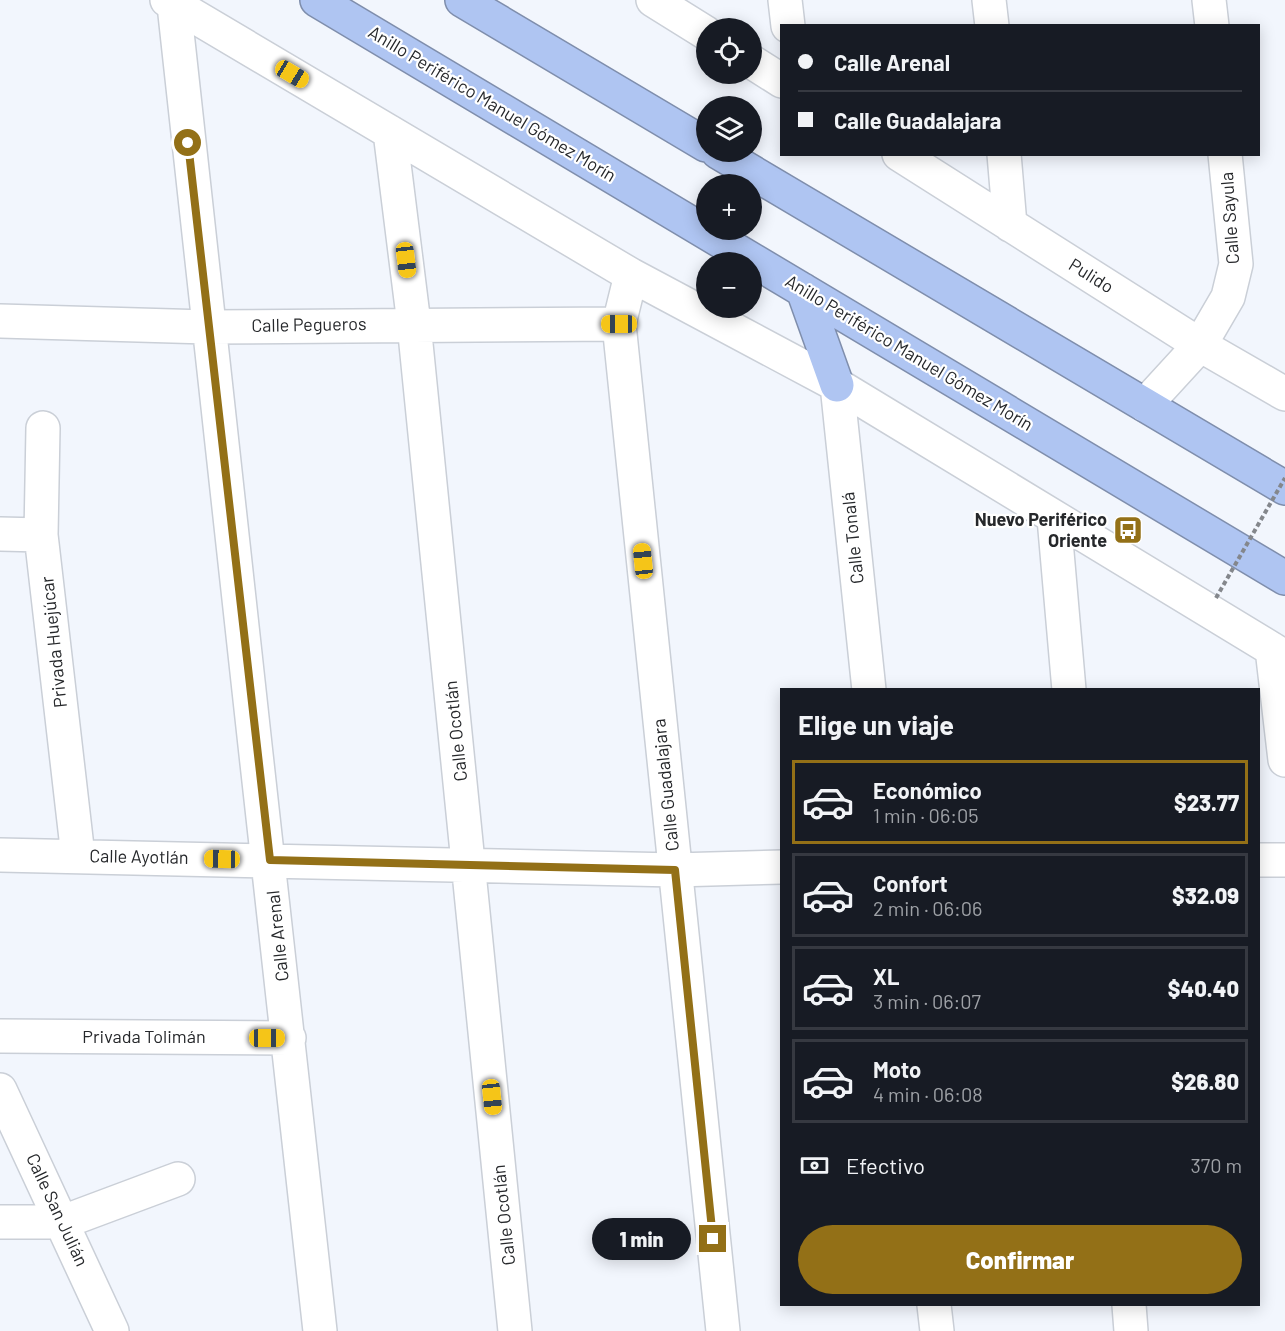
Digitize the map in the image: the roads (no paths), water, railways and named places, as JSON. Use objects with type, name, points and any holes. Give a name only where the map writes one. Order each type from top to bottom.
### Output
[{"type":"highway","name":"Anillo Periférico Manuel Gómez Morín","points":[[317,0],[1285,578]]},
{"type":"highway","points":[[462,0],[696,139]]},
{"type":"highway","points":[[735,162],[1285,488]]},
{"type":"highway","points":[[803,290],[837,385]]},
{"type":"street","points":[[653,0],[696,27]]},
{"type":"street","points":[[785,0],[788,24]]},
{"type":"street","points":[[989,0],[992,24]]},
{"type":"street","points":[[1209,0],[1212,24]]},
{"type":"street","points":[[170,2],[631,275],[837,385],[1279,653],[1285,760]]},
{"type":"street","name":"Calle Arenal","points":[[170,2],[270,860],[320,1331]]},
{"type":"street","points":[[762,68],[780,80]]},
{"type":"street","name":"Calle Ocotlán","points":[[390,132],[414,324],[470,864],[515,1331]]},
{"type":"street","name":"Pulido","points":[[901,156],[1200,345],[1285,393]]},
{"type":"street","points":[[1004,156],[1010,225]]},
{"type":"street","name":"Calle Sayula","points":[[1145,405],[1200,345],[1228,297],[1236,264],[1225,156]]},
{"type":"street","name":"Calle Guadalajara","points":[[631,275],[619,324],[723,1331]]},
{"type":"street","name":"Calle Pegueros","points":[[0,321],[207,327],[619,324]]},
{"type":"street","name":"Calle Tonalá","points":[[837,385],[869,688]]},
{"type":"street","name":"Privada Huejúcar","points":[[43,428],[41,535],[78,856]]},
{"type":"street","points":[[1054,518],[1069,688]]},
{"type":"street","points":[[0,534],[41,535]]},
{"type":"street","name":"Calle Ayotlán","points":[[0,855],[675,870],[780,867]]},
{"type":"street","points":[[1260,860],[1285,860]]},
{"type":"street","name":"Privada Tolimán","points":[[0,1036],[289,1038]]},
{"type":"street","name":"Calle San Julián","points":[[0,1090],[112,1331]]},
{"type":"street","points":[[0,1222],[63,1222],[178,1179]]},
{"type":"street","points":[[934,1306],[936,1331]]},
{"type":"street","points":[[1129,1306],[1131,1331]]},
{"type":"place","name":"Nuevo Periférico Oriente","points":[[1128,530]]}]
